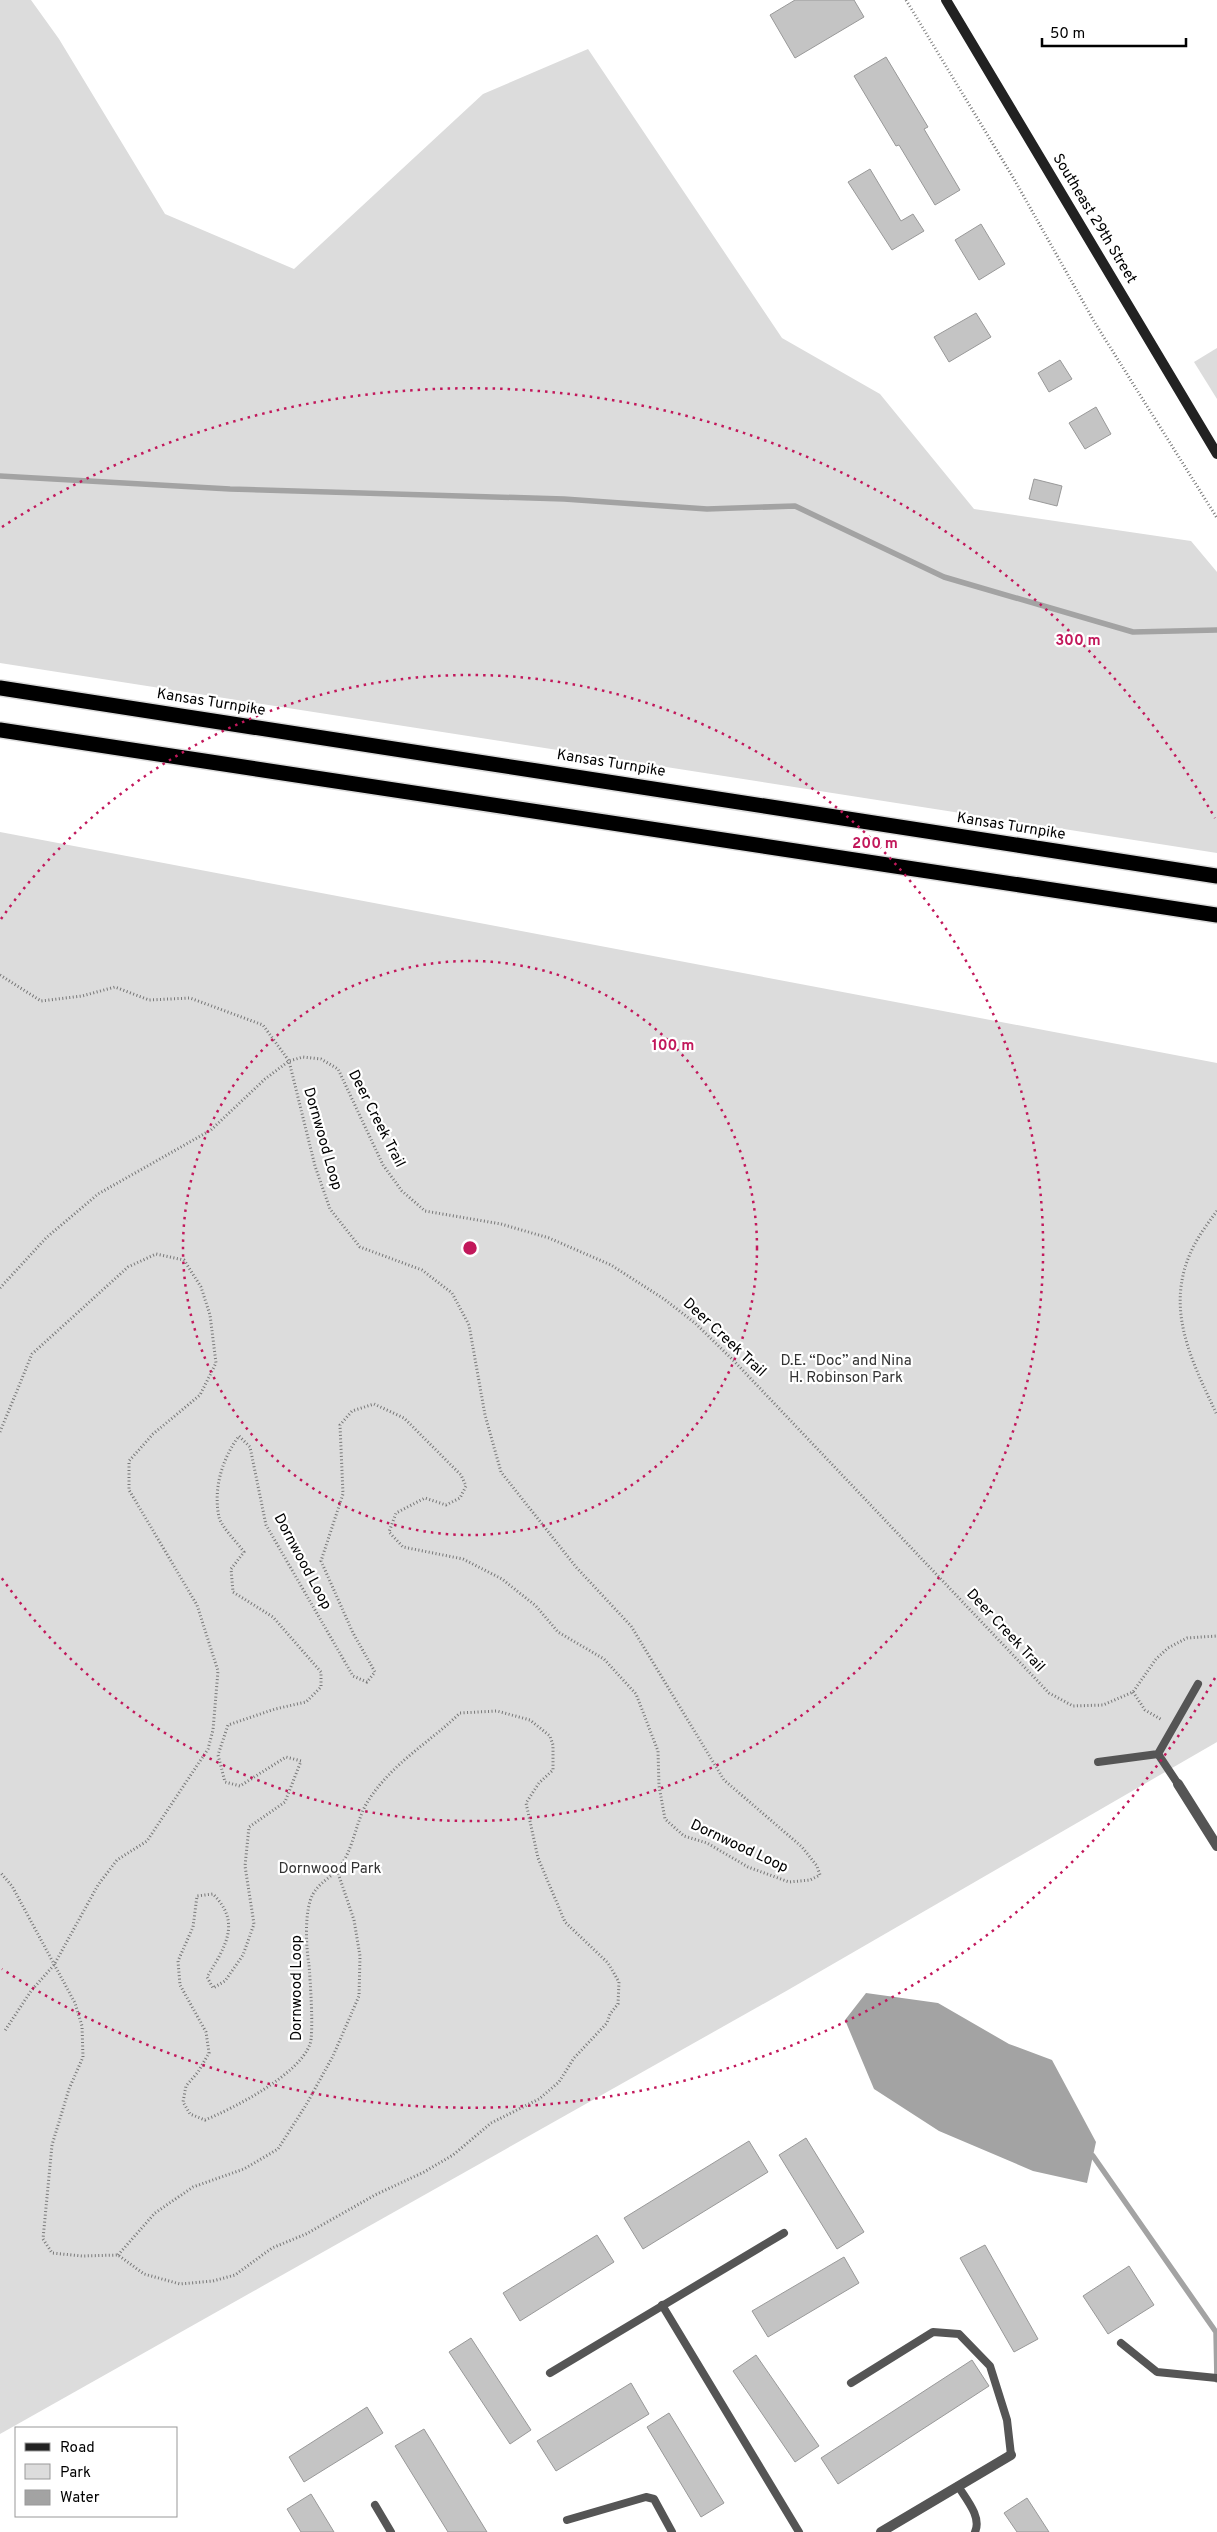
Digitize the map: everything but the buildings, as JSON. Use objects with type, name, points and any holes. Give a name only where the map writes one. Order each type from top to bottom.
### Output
[{"type":"highway","name":"Kansas Turnpike","points":[[0,688],[1217,876]]},
{"type":"highway","points":[[0,730],[1217,915]]},
{"type":"main road","name":"Southeast 29th Street","points":[[946,0],[1217,454]]},
{"type":"street","points":[[1178,1784],[1217,1846]]},
{"type":"street","points":[[880,2532],[1011,2455]]},
{"type":"lane","points":[[1158,1754],[1198,1684]]},
{"type":"lane","points":[[1098,1762],[1158,1754]]},
{"type":"lane","points":[[1158,1754],[1178,1784]]},
{"type":"lane","points":[[550,2373],[662,2304],[784,2233]]},
{"type":"lane","points":[[662,2304],[798,2532]]},
{"type":"lane","points":[[852,2383],[933,2332],[959,2334],[990,2366],[1007,2420],[1011,2455]]},
{"type":"lane","points":[[1120,2343],[1157,2372],[1217,2378]]},
{"type":"lane","points":[[958,2486],[975,2513],[978,2526],[975,2532]]},
{"type":"lane","points":[[567,2520],[646,2497],[654,2499],[672,2532]]},
{"type":"lane","points":[[374,2506],[391,2532]]},
{"type":"path","points":[[906,0],[1014,180],[1095,323],[1217,518]]},
{"type":"path","name":"Dornwood Loop","points":[[0,975],[41,1001],[82,996],[115,987],[149,1000],[190,998],[263,1025],[289,1061],[315,1166],[330,1209],[360,1247],[422,1270],[452,1293],[469,1325],[485,1415],[501,1472],[576,1567],[631,1626],[724,1780],[802,1847],[817,1866],[820,1875],[810,1880],[789,1882],[748,1867],[707,1844],[684,1836],[665,1819],[659,1786],[658,1752],[636,1694],[604,1659],[558,1632],[536,1606],[502,1579],[464,1558],[404,1547],[390,1532],[396,1513],[425,1498],[446,1505],[460,1498],[466,1486],[461,1475],[404,1418],[374,1404],[352,1411],[340,1425],[343,1494],[321,1561],[353,1633],[376,1672],[367,1682],[353,1676],[266,1525],[250,1448],[239,1436],[229,1449],[218,1480],[219,1518],[244,1552],[231,1569],[234,1592],[273,1617],[321,1672],[322,1687],[306,1702],[275,1708],[228,1725],[218,1755],[225,1782],[240,1786],[286,1757],[301,1761],[285,1802],[249,1827],[245,1866],[254,1924],[244,1955],[225,1982],[213,1988],[207,1978],[222,1954],[230,1923],[225,1906],[213,1894],[197,1896],[193,1927],[178,1960],[180,1985],[206,2032],[209,2053],[198,2072],[186,2086],[183,2102],[190,2114],[204,2120],[220,2113],[264,2089],[302,2058],[311,2043],[309,1968],[305,1946],[309,1906],[313,1894],[328,1876],[337,1870],[352,1844],[369,1799],[384,1780],[412,1752],[442,1731],[460,1713],[497,1711],[530,1720],[550,1736],[553,1745],[553,1770],[539,1782],[526,1803],[538,1858],[565,1922],[608,1963],[619,1982],[618,2004],[610,2014],[607,2023],[574,2058],[559,2082],[539,2099],[491,2123],[453,2155],[424,2172],[375,2195],[306,2234],[272,2248],[235,2275],[213,2282],[180,2284],[144,2274],[118,2255]]},
{"type":"path","name":"Deer Creek Trail","points":[[289,1061],[303,1057],[321,1059],[338,1069],[384,1165],[402,1191],[425,1211],[501,1224],[549,1238],[611,1265],[664,1299],[695,1323],[734,1361],[1049,1693],[1073,1706],[1103,1705],[1133,1692]]},
{"type":"path","points":[[0,1288],[46,1238],[98,1194],[211,1130],[265,1079],[289,1061]]},
{"type":"path","points":[[1217,1211],[1196,1240],[1183,1276],[1180,1305],[1182,1335],[1189,1357],[1217,1415]]},
{"type":"path","points":[[0,1432],[32,1354],[128,1267],[156,1254],[184,1260],[201,1287],[210,1315],[216,1363],[200,1395],[154,1434],[128,1462],[130,1490],[197,1604],[218,1671],[213,1730],[208,1749],[147,1841],[117,1860],[98,1886],[54,1965],[30,1991],[4,2032]]},
{"type":"path","points":[[1174,1727],[1145,1710],[1133,1692],[1156,1659],[1168,1648],[1187,1638],[1217,1636]]},
{"type":"path","points":[[0,1872],[12,1886],[75,2002],[82,2026],[83,2057],[69,2089],[52,2145],[44,2239],[52,2253],[82,2256],[118,2255],[155,2213],[193,2187],[244,2169],[278,2149],[306,2105],[333,2056],[359,1996],[360,1956],[355,1929],[337,1870]]},
{"type":"green space","points":[[0,0],[31,0],[59,39],[165,214],[294,269],[483,94],[588,49],[782,338],[880,394],[974,509],[1191,541],[1217,572],[1217,853],[0,663]]},
{"type":"green space","points":[[1217,348],[1217,399],[1194,362]]},
{"type":"green space","points":[[0,832],[1217,1063],[1217,1742],[788,1990],[0,2434]]},
{"type":"water","points":[[866,1993],[938,2003],[1009,2044],[1052,2060],[1096,2142],[1087,2183],[1033,2171],[939,2131],[874,2089],[845,2020]]},
{"type":"waterway","points":[[0,476],[230,489],[564,499],[707,509],[795,506],[944,577],[1133,632],[1217,630]]},
{"type":"waterway","points":[[1093,2156],[1216,2332],[1217,2380]]},
{"type":"park label","name":"D.E. “Doc” and Nina H. Robinson Park","points":[[846,1370]]},
{"type":"park label","name":"Dornwood Park","points":[[330,1869]]}]
